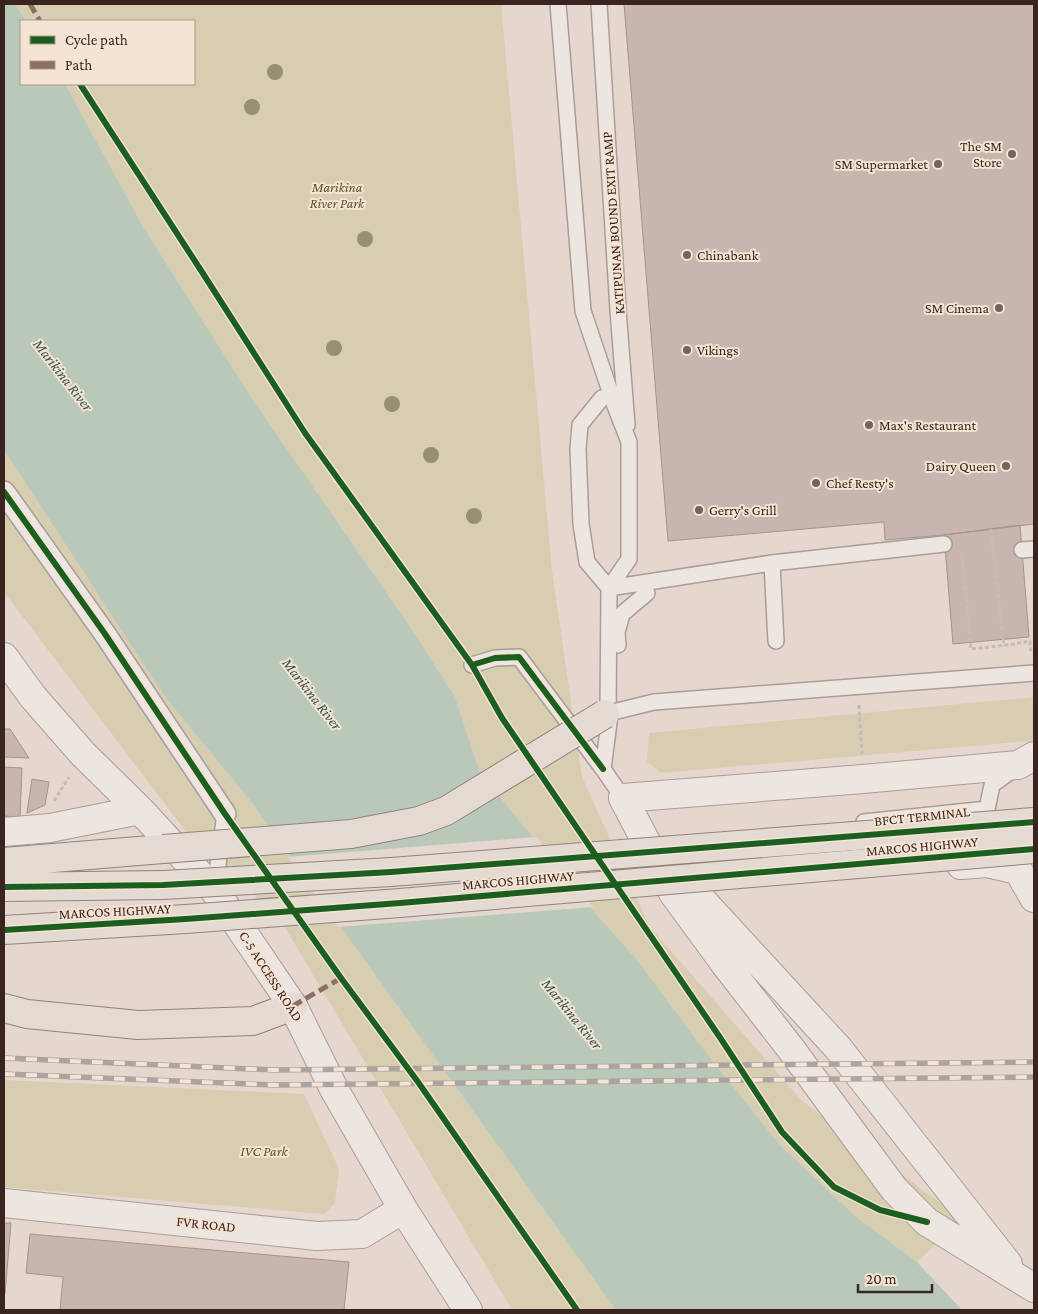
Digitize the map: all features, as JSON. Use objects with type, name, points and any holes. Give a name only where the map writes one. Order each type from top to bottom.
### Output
[{"type":"main road","points":[[4,862],[351,834],[419,821],[446,811],[606,714]]},
{"type":"main road","name":"MARCOS HIGHWAY","points":[[4,887],[163,885],[391,872],[1034,822]]},
{"type":"main road","name":"MARCOS HIGHWAY","points":[[4,930],[1026,860]]},
{"type":"main road","points":[[12,1015],[138,1025],[254,1021],[294,1006]]},
{"type":"street","points":[[4,492],[105,634],[225,814]]},
{"type":"street","name":"C-5 ACCESS ROAD","points":[[4,657],[34,697],[84,754],[140,810],[215,891],[294,1006],[334,1088],[403,1210],[468,1310]]},
{"type":"street","points":[[1026,761],[863,779],[623,798],[644,838],[684,893],[725,964],[791,1049],[894,1190],[927,1222],[1027,1284]]},
{"type":"street","points":[[4,832],[50,828],[140,810]]},
{"type":"street","points":[[684,893],[858,874],[1026,860],[1034,898]]},
{"type":"street","points":[[684,893],[838,1048],[1027,1284]]},
{"type":"street","name":"FVR ROAD","points":[[4,1203],[317,1236],[362,1234],[403,1210]]},
{"type":"lane","points":[[558,4],[584,311],[615,406],[629,442]]},
{"type":"lane","name":"KATIPUNAN BOUND EXIT RAMP","points":[[599,4],[618,310],[629,442],[629,559],[609,588]]},
{"type":"lane","points":[[602,398],[580,425],[578,449],[581,515],[587,562],[609,588],[606,714],[654,702],[1034,674]]},
{"type":"lane","points":[[609,588],[772,563],[944,544]]},
{"type":"lane","points":[[772,563],[776,641]]},
{"type":"lane","points":[[603,769],[618,659],[617,632],[622,614],[647,593]]},
{"type":"lane","points":[[472,664],[495,658],[519,657],[623,798]]},
{"type":"lane","name":"BFCT TERMINAL","points":[[858,874],[831,826],[987,809],[992,785],[1026,761]]},
{"type":"lane","points":[[987,809],[1026,860]]},
{"type":"lane","points":[[215,891],[225,814]]},
{"type":"lane","points":[[906,817],[934,867]]},
{"type":"path","points":[[991,529],[1004,646]]},
{"type":"path","points":[[962,552],[971,649],[1030,641],[1030,646]]},
{"type":"path","points":[[859,705],[863,779]]},
{"type":"path","points":[[52,804],[84,754]]},
{"type":"green space","name":"Marikina River Park","points":[[15,4],[501,4],[552,571],[582,777],[650,927],[801,1100],[962,1219],[917,1262],[854,1215],[780,1145],[707,1054],[637,960],[595,913],[480,773],[455,697],[413,631],[253,400],[145,230],[66,85],[195,85],[195,20],[25,20]]},
{"type":"green space","points":[[4,450],[165,697],[249,799],[616,1310],[512,1310],[280,919],[187,833],[4,592]]},
{"type":"green space","points":[[1034,697],[1034,739],[1031,741],[661,773],[647,762],[649,733]]},
{"type":"green space","name":"IVC Park","points":[[4,1080],[304,1094],[339,1169],[335,1203],[325,1214],[4,1187]]},
{"type":"water","name":"Marikina River","points":[[4,4],[15,4],[25,20],[20,20],[20,85],[66,85],[145,230],[253,400],[413,631],[455,697],[480,773],[595,913],[637,960],[707,1054],[780,1145],[854,1215],[917,1262],[962,1310],[616,1310],[249,799],[165,697],[4,450]]},
{"type":"pier","points":[[536,837],[593,907],[338,927],[288,857]]},
{"type":"building","points":[[624,4],[1034,4],[1034,524],[885,540],[884,522],[668,541]]},
{"type":"building","points":[[1020,525],[1029,637],[953,644],[944,535]]},
{"type":"building","points":[[4,729],[10,729],[29,758],[4,757]]},
{"type":"building","points":[[4,767],[22,768],[20,817],[4,816]]},
{"type":"building","points":[[32,779],[49,782],[45,805],[27,813]]},
{"type":"building","points":[[4,1223],[11,1223],[5,1294],[4,1294]]},
{"type":"building","points":[[30,1234],[349,1262],[344,1310],[60,1310],[63,1277],[26,1273]]},
{"type":"railway","points":[[4,1058],[275,1070],[1034,1062]]},
{"type":"railway","points":[[4,1074],[275,1085],[1034,1077]]},
{"type":"marked path","points":[[30,4],[39,20]]},
{"type":"marked path","points":[[293,1006],[341,978]]},
{"type":"cycle path","points":[[81,85],[305,433],[472,665],[502,718],[721,1039],[782,1132],[834,1187],[880,1210],[927,1222]]},
{"type":"cycle path","points":[[4,492],[105,634],[225,814],[341,978],[418,1082],[577,1310]]},
{"type":"cycle path","points":[[472,665],[495,658],[519,657],[603,769]]},
{"type":"cycle path","points":[[4,887],[163,885],[391,872],[1034,822]]},
{"type":"cycle path","points":[[4,930],[400,903],[1034,849]]},
{"type":"place","name":"The SM Store","points":[[1012,154]]},
{"type":"place","name":"SM Supermarket","points":[[938,164]]},
{"type":"place","name":"Chinabank","points":[[687,255]]},
{"type":"place","name":"SM Cinema","points":[[999,308]]},
{"type":"place","name":"Vikings","points":[[687,350]]},
{"type":"place","name":"Max's Restaurant","points":[[869,425]]},
{"type":"place","name":"Dairy Queen","points":[[1006,466]]},
{"type":"place","name":"Chef Resty's","points":[[816,483]]},
{"type":"place","name":"Gerry's Grill","points":[[699,510]]}]
